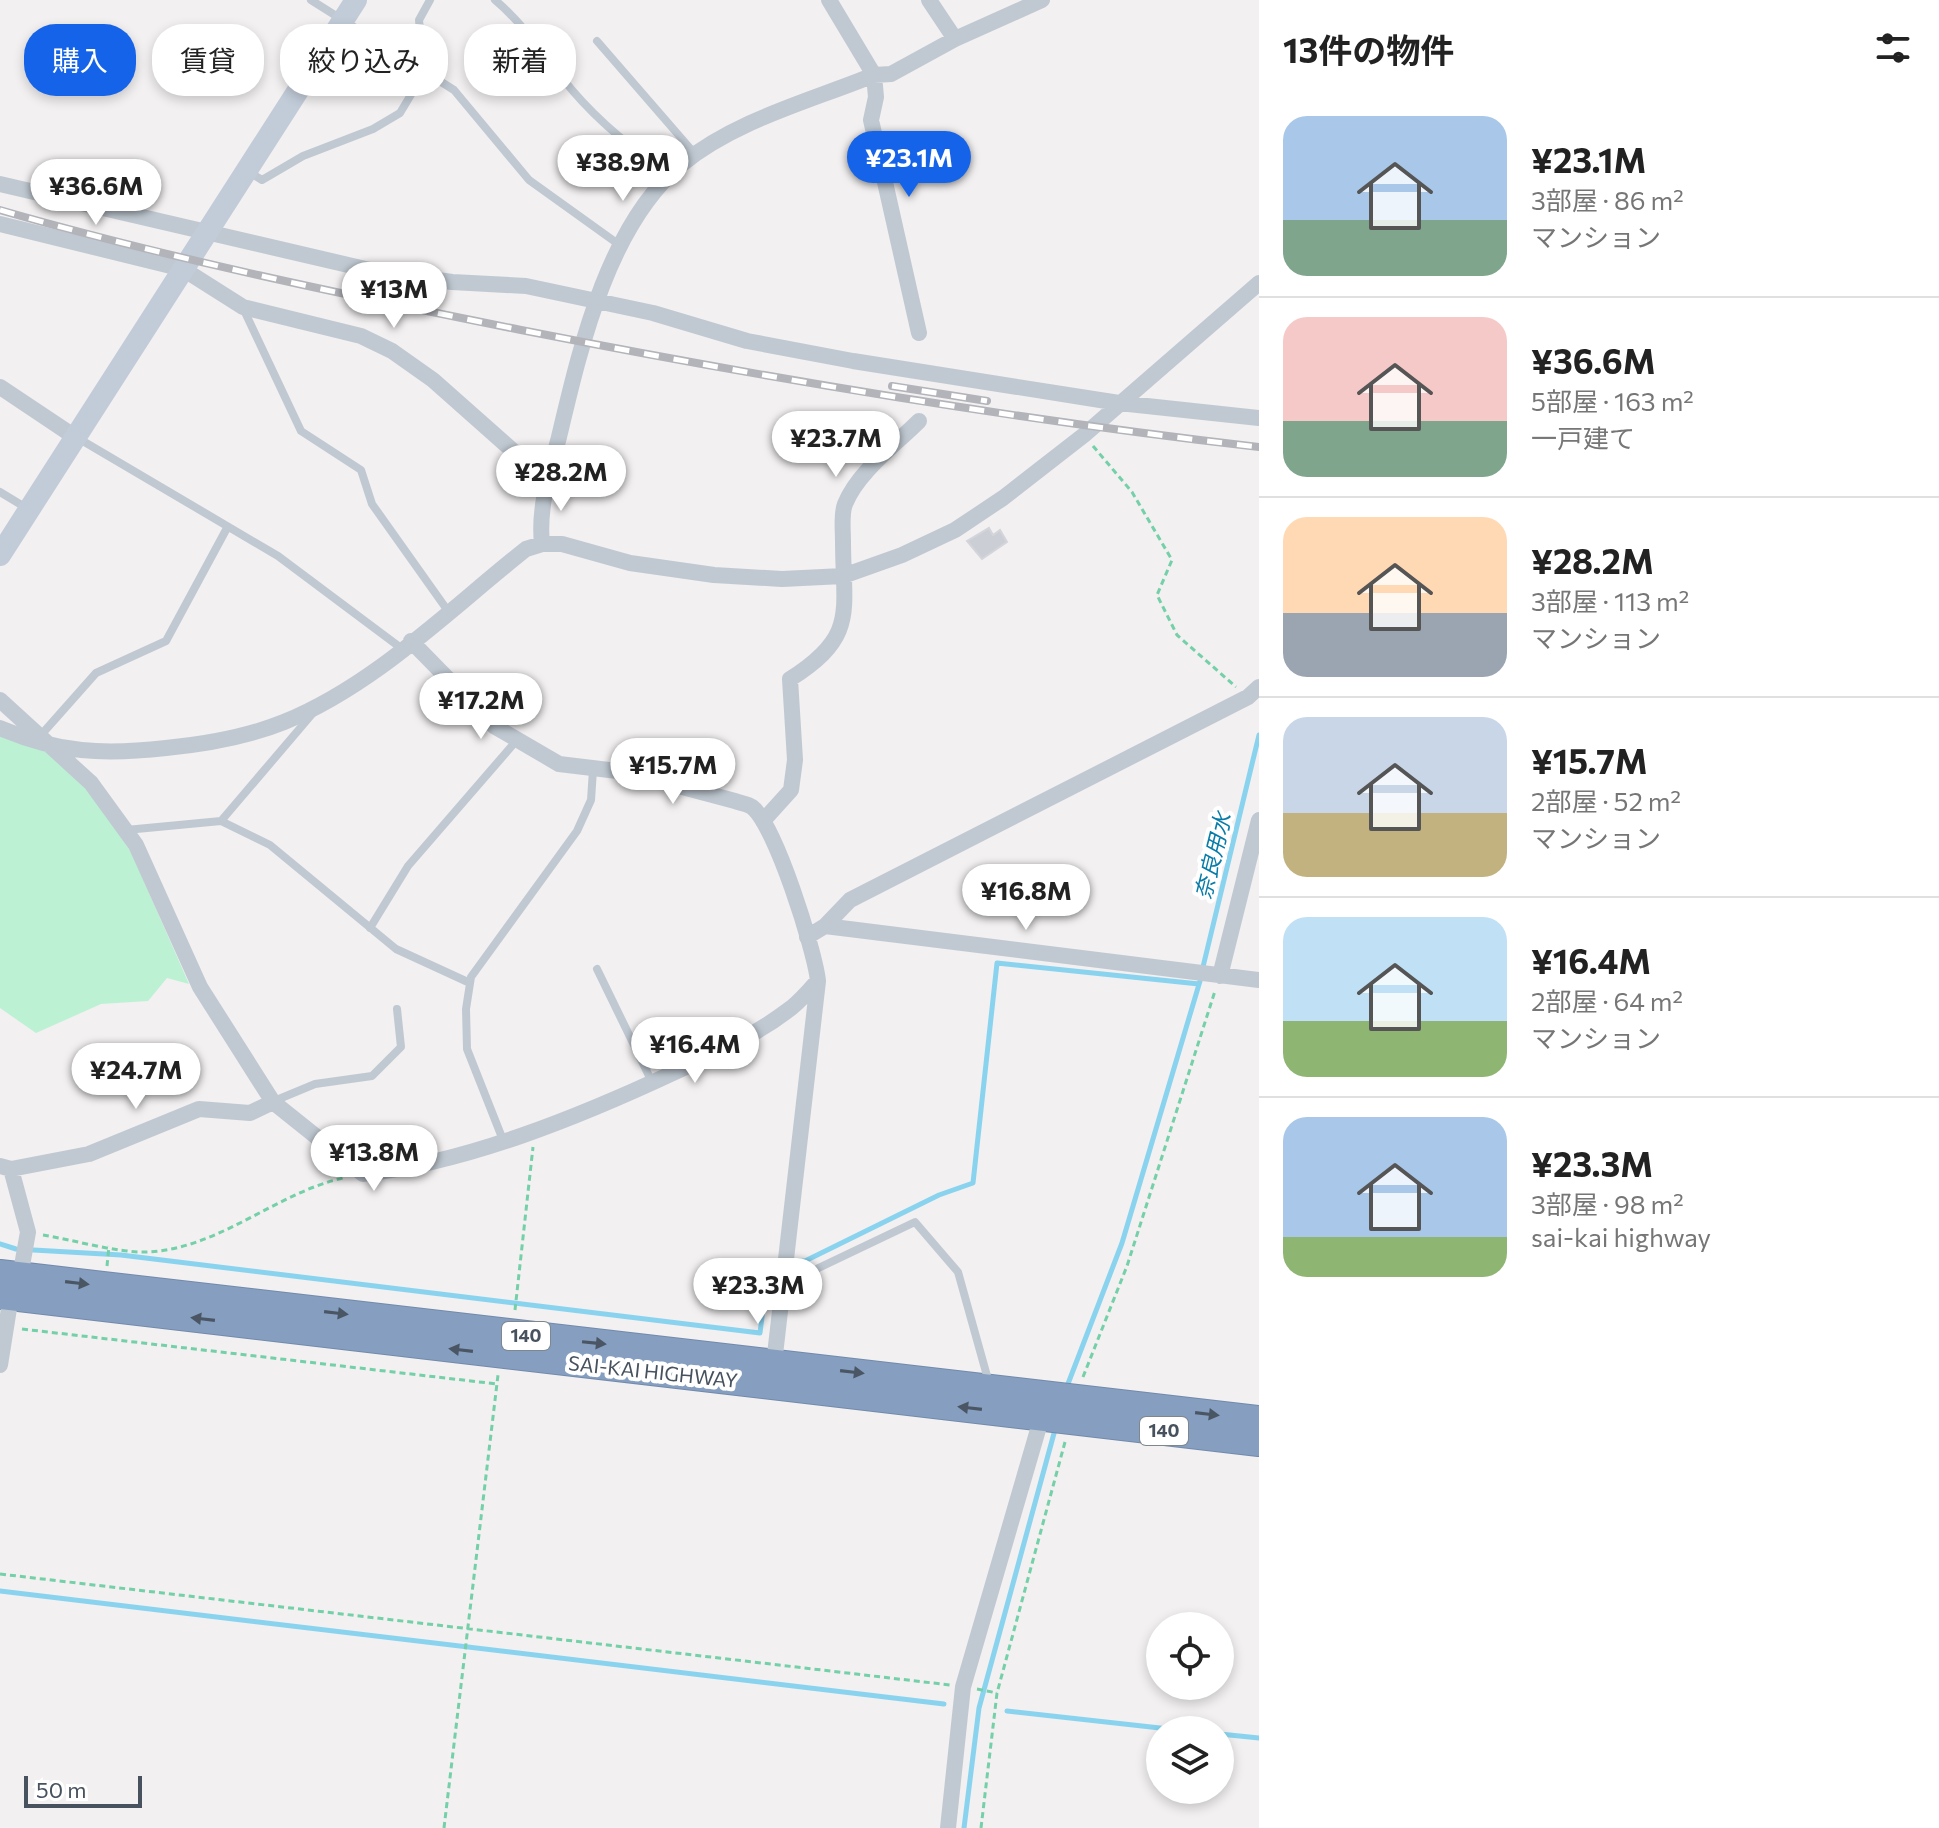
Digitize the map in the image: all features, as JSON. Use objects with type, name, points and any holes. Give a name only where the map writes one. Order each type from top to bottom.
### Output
[{"type":"highway","name":"SAI-KAI HIGHWAY","points":[[8,1286],[501,1355],[990,1388],[1057,1410],[1259,1420]]},
{"type":"highway","name":"SAI-KAI HIGHWAY","points":[[8,1286],[773,1374],[1057,1410],[1259,1442]]},
{"type":"street","points":[[0,555],[356,0]]},
{"type":"street","points":[[829,0],[877,85],[871,120],[919,333]]},
{"type":"street","points":[[929,0],[955,39]]},
{"type":"street","points":[[542,544],[540,522],[548,482],[571,384],[598,301],[621,247],[645,205],[671,176],[695,154],[729,132],[874,75],[891,74],[955,39],[1042,0]]},
{"type":"street","points":[[0,184],[374,271],[452,282],[526,286],[598,301],[762,344],[1119,403],[1259,418]]},
{"type":"street","points":[[0,224],[183,269],[243,307],[333,328],[392,351],[470,409],[548,482]]},
{"type":"street","points":[[0,728],[58,749],[148,750],[207,744],[251,733],[318,706],[406,644],[526,549],[542,544],[562,544],[630,563],[714,575],[782,579],[843,576],[902,555],[955,530],[1003,498],[1084,435],[1259,283]]},
{"type":"street","points":[[1,389],[75,437]]},
{"type":"street","points":[[763,821],[791,790],[795,760],[790,679],[817,662],[834,644],[847,595],[843,576],[843,507],[855,486],[919,421]]},
{"type":"street","points":[[406,644],[494,726],[559,764],[626,772],[735,801],[752,807],[763,821],[807,937],[818,981],[773,1374]]},
{"type":"street","points":[[807,937],[825,926],[850,900],[1254,692]]},
{"type":"street","points":[[0,700],[58,749],[91,783],[125,830],[148,870],[200,987],[273,1102],[312,1130],[363,1174],[399,1170],[535,1131],[653,1083],[713,1054],[789,1011],[818,981]]},
{"type":"street","points":[[1220,976],[1259,820]]},
{"type":"street","points":[[825,926],[1259,980]]},
{"type":"street","points":[[0,1365],[8,1286],[28,1232],[5,1168],[89,1154],[199,1109],[250,1113],[273,1102]]},
{"type":"street","points":[[948,1828],[963,1687],[1057,1410]]},
{"type":"lane","points":[[311,0],[347,24]]},
{"type":"lane","points":[[419,24],[430,0]]},
{"type":"lane","points":[[495,0],[517,18],[571,88],[611,133],[671,176]]},
{"type":"lane","points":[[597,41],[695,154]]},
{"type":"lane","points":[[448,87],[529,180],[621,247]]},
{"type":"lane","points":[[246,171],[262,180],[303,156],[373,129],[400,113],[410,96]]},
{"type":"lane","points":[[243,307],[301,431],[361,470],[372,504],[448,611]]},
{"type":"lane","points":[[75,437],[278,556],[406,644]]},
{"type":"lane","points":[[0,492],[29,509]]},
{"type":"lane","points":[[41,735],[96,673],[166,641],[227,528]]},
{"type":"lane","points":[[221,821],[318,706]]},
{"type":"lane","points":[[370,928],[408,866],[517,740]]},
{"type":"lane","points":[[503,1140],[467,1049],[470,983],[577,831],[591,800],[593,770]]},
{"type":"lane","points":[[125,830],[221,821],[270,845],[396,949],[470,983]]},
{"type":"lane","points":[[597,969],[653,1083]]},
{"type":"lane","points":[[273,1102],[315,1084],[372,1076],[401,1047],[397,1009]]},
{"type":"lane","points":[[784,1276],[810,1272],[915,1222],[958,1272],[990,1388]]},
{"type":"path","points":[[1084,435],[1132,492],[1172,560],[1157,595],[1177,635],[1254,692]]},
{"type":"path","points":[[515,1314],[535,1131]]},
{"type":"path","points":[[28,1232],[145,1252],[179,1247],[253,1219],[317,1184],[363,1174]]},
{"type":"path","points":[[107,1271],[109,1246]]},
{"type":"path","points":[[6,1327],[497,1384]]},
{"type":"path","points":[[444,1828],[501,1355]]},
{"type":"path","points":[[0,1574],[963,1687]]},
{"type":"green space","points":[[0,728],[56,750],[90,792],[131,852],[189,984],[167,978],[148,1001],[101,1004],[36,1033],[0,1008]]},
{"type":"building","points":[[989,528],[993,535],[1000,530],[1007,542],[982,559],[967,541]]},
{"type":"waterway","name":"奈良用水","points":[[1202,971],[1259,735]]},
{"type":"waterway","points":[[0,1244],[16,1249],[121,1255],[760,1333],[769,1261],[805,1261],[939,1195],[973,1183],[997,963],[1199,984]]},
{"type":"waterway","points":[[1066,1389],[1122,1243],[1200,981]]},
{"type":"waterway","points":[[964,1828],[979,1708],[1056,1426]]},
{"type":"waterway","points":[[0,1591],[944,1704]]},
{"type":"waterway","points":[[1007,1711],[1146,1726]]},
{"type":"waterway","points":[[1234,1735],[1259,1738]]},
{"type":"railway","points":[[0,210],[259,275],[613,348],[981,410],[1259,447]]},
{"type":"railway","points":[[892,386],[987,401]]}]
